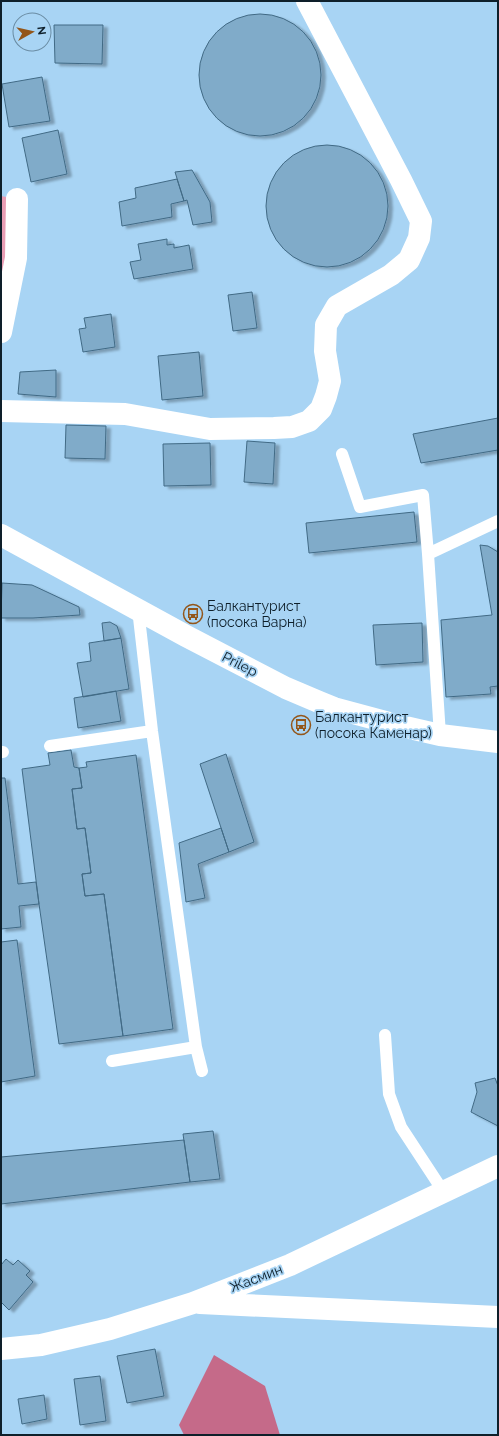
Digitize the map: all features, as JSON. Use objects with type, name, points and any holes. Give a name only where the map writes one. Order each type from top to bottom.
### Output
[{"type":"street","points":[[1,411],[125,414],[210,429],[292,427],[308,421],[321,409],[330,381],[325,351],[326,325],[337,306],[391,275],[409,260],[419,238],[421,221],[308,1]]},
{"type":"street","points":[[1,332],[16,258],[17,199]]},
{"type":"street","name":"Prilep","points":[[1,535],[186,636],[279,684],[319,702],[334,708],[440,735],[498,742]]},
{"type":"street","name":"Жасмин","points":[[1,1349],[41,1345],[110,1329],[193,1303],[290,1265],[498,1166]]},
{"type":"street","points":[[193,1303],[498,1317]]},
{"type":"lane","points":[[342,454],[360,507],[423,495],[440,735]]},
{"type":"lane","points":[[428,554],[498,521]]},
{"type":"lane","points":[[138,609],[152,730],[196,1047],[202,1071]]},
{"type":"lane","points":[[50,746],[152,730]]},
{"type":"lane","points":[[385,1035],[389,1094],[400,1127],[443,1191]]},
{"type":"lane","points":[[112,1061],[196,1047]]},
{"type":"shaded area","points":[[1,196],[17,199],[1,332]]},
{"type":"shaded area","points":[[214,1355],[265,1386],[280,1435],[184,1435],[179,1425]]},
{"type":"building","points":[[260,14],[272,15],[283,19],[294,24],[303,32],[311,41],[316,52],[320,63],[320,87],[316,98],[311,109],[303,118],[294,126],[283,131],[272,135],[260,136],[248,135],[237,131],[226,126],[217,118],[209,109],[204,98],[200,87],[199,75],[200,63],[204,52],[209,41],[217,32],[226,24],[237,19],[248,15]]},
{"type":"building","points":[[54,25],[103,25],[102,64],[55,63]]},
{"type":"building","points":[[42,77],[50,121],[9,127],[2,84]]},
{"type":"building","points":[[58,130],[67,174],[31,182],[22,138]]},
{"type":"building","points":[[327,145],[339,146],[350,150],[361,155],[370,163],[378,172],[383,183],[387,194],[387,218],[383,229],[378,240],[370,249],[361,257],[350,262],[339,266],[327,267],[315,266],[304,262],[293,257],[284,249],[276,240],[271,229],[267,218],[266,206],[267,194],[271,183],[276,172],[284,163],[293,155],[304,150],[315,146]]},
{"type":"building","points":[[192,170],[210,202],[212,222],[193,225],[187,200],[184,201],[175,172]]},
{"type":"building","points":[[177,179],[184,201],[171,204],[172,217],[122,226],[119,202],[136,198],[135,188]]},
{"type":"building","points":[[167,239],[167,245],[174,244],[174,248],[189,245],[193,269],[134,279],[130,262],[141,260],[138,244]]},
{"type":"building","points":[[252,292],[257,328],[233,331],[228,295]]},
{"type":"building","points":[[111,314],[115,347],[83,352],[79,329],[86,328],[84,318]]},
{"type":"building","points":[[199,352],[203,396],[162,400],[158,356]]},
{"type":"building","points":[[56,370],[56,397],[18,394],[20,372]]},
{"type":"building","points":[[498,418],[498,450],[421,463],[413,434]]},
{"type":"building","points":[[66,425],[106,426],[105,459],[65,458]]},
{"type":"building","points":[[247,441],[275,443],[273,484],[244,482]]},
{"type":"building","points":[[210,443],[211,485],[164,486],[163,444]]},
{"type":"building","points":[[414,512],[417,542],[309,553],[306,523]]},
{"type":"building","points":[[480,545],[488,546],[498,552],[498,686],[490,687],[491,694],[446,697],[441,620],[492,615]]},
{"type":"building","points":[[2,583],[32,585],[79,607],[80,615],[33,618],[1,618]]},
{"type":"building","points":[[110,622],[117,626],[121,638],[104,641],[102,623]]},
{"type":"building","points":[[422,623],[423,662],[376,665],[373,625]]},
{"type":"building","points":[[121,638],[129,689],[83,697],[77,663],[91,661],[89,643]]},
{"type":"building","points":[[116,691],[121,721],[78,728],[74,698]]},
{"type":"building","points":[[71,750],[74,767],[79,768],[82,788],[72,789],[77,829],[85,828],[91,873],[82,874],[85,896],[104,894],[123,1036],[59,1044],[22,769],[50,765],[48,753]]},
{"type":"building","points":[[226,754],[254,842],[229,852],[200,764]]},
{"type":"building","points":[[136,755],[173,1029],[123,1036],[104,894],[85,896],[82,874],[91,873],[85,828],[77,829],[72,789],[82,788],[79,768],[87,767],[86,762]]},
{"type":"building","points":[[1,778],[5,778],[18,884],[36,882],[39,904],[19,906],[21,927],[1,929]]},
{"type":"building","points":[[221,828],[229,852],[198,864],[205,898],[186,902],[179,843]]},
{"type":"building","points":[[17,940],[35,1076],[1,1082],[1,942]]},
{"type":"building","points":[[495,1078],[498,1086],[498,1126],[471,1112],[477,1092],[475,1083]]},
{"type":"building","points":[[213,1131],[220,1179],[190,1182],[183,1134]]},
{"type":"building","points":[[184,1140],[190,1182],[1,1204],[1,1157]]},
{"type":"building","points":[[6,1259],[13,1265],[18,1260],[30,1271],[26,1275],[33,1282],[9,1310],[1,1302],[1,1265]]},
{"type":"building","points":[[155,1349],[164,1396],[127,1403],[117,1356]]},
{"type":"building","points":[[100,1376],[106,1421],[80,1425],[74,1379]]},
{"type":"building","points":[[44,1395],[47,1419],[22,1424],[18,1399]]},
{"type":"place","name":"Балкантурист (посока Варна)","points":[[193,614]]},
{"type":"place","name":"Балкантурист (посока Каменар)","points":[[301,725]]}]
